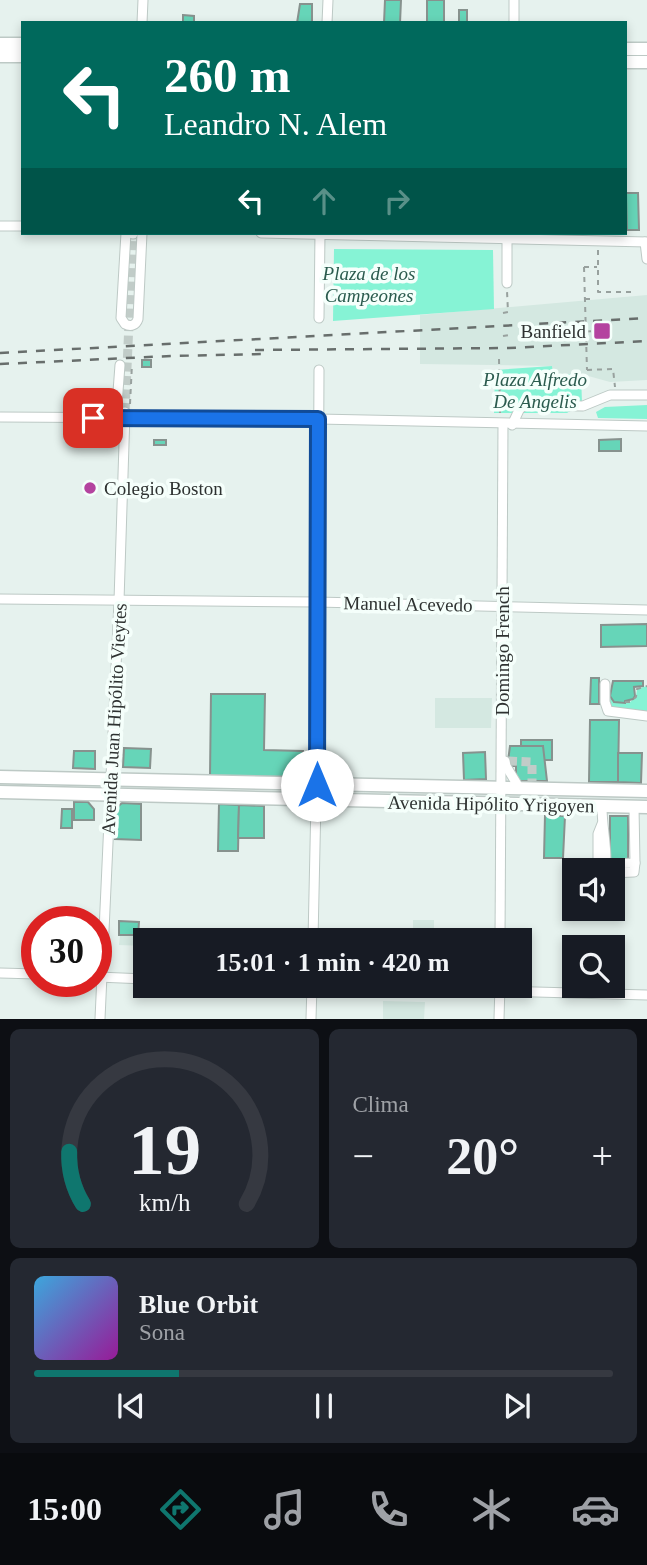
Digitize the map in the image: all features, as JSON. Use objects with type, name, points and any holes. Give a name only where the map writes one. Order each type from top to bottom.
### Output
[{"type":"main road","points":[[0,44],[21,44]]},
{"type":"main road","points":[[627,49],[647,49]]},
{"type":"main road","points":[[0,56],[21,56]]},
{"type":"main road","points":[[627,62],[647,62]]},
{"type":"main road","name":"Avenida Hipólito Yrigoyen","points":[[0,777],[647,791]]},
{"type":"main road","name":"Avenida Hipólito Yrigoyen","points":[[0,792],[641,807]]},
{"type":"street","points":[[142,21],[143,0]]},
{"type":"street","points":[[327,21],[328,0]]},
{"type":"street","points":[[514,0],[514,21]]},
{"type":"street","points":[[0,226],[21,226]]},
{"type":"street","points":[[126,235],[121,318],[130,326],[135,324],[138,318],[142,235]]},
{"type":"street","points":[[319,318],[320,235]]},
{"type":"street","points":[[414,235],[646,242],[647,259]]},
{"type":"street","points":[[507,236],[507,282]]},
{"type":"street","name":"Avenida Juan Hipólito Vieytes","points":[[104,906],[120,601],[124,413],[120,365]]},
{"type":"street","points":[[317,785],[319,370]]},
{"type":"street","points":[[508,425],[520,408],[527,405],[583,406],[602,397],[647,395]]},
{"type":"street","points":[[0,417],[124,413],[508,425],[647,426]]},
{"type":"street","name":"Domingo French","points":[[500,928],[501,789],[505,761],[502,606],[508,425]]},
{"type":"street","name":"Manuel Acevedo","points":[[0,599],[317,602],[647,610]]},
{"type":"street","points":[[605,684],[608,711],[647,716]]},
{"type":"street","points":[[505,761],[506,766],[528,787]]},
{"type":"street","points":[[313,928],[316,800]]},
{"type":"street","points":[[602,807],[607,863],[635,863]]},
{"type":"street","points":[[625,872],[634,872],[641,807]]},
{"type":"street","points":[[598,858],[598,834],[602,824]]},
{"type":"street","points":[[0,973],[21,974]]},
{"type":"street","points":[[112,978],[133,978]]},
{"type":"street","points":[[532,990],[647,995]]},
{"type":"street","name":"Avenida Juan Hipólito Vieytes","points":[[99,997],[100,1019]]},
{"type":"street","points":[[312,998],[312,1019]]},
{"type":"street","points":[[499,1019],[500,998]]},
{"type":"path","points":[[598,242],[598,292],[635,292]]},
{"type":"path","points":[[598,267],[584,267],[587,370],[613,369],[616,395]]},
{"type":"path","points":[[503,313],[508,312],[507,282]]},
{"type":"path","points":[[584,299],[593,299]]},
{"type":"path","points":[[576,332],[596,331]]},
{"type":"path","points":[[503,335],[509,335]]},
{"type":"path","points":[[499,359],[499,412],[508,425]]},
{"type":"path","points":[[499,364],[504,363]]},
{"type":"path","points":[[124,413],[132,364]]},
{"type":"path","points":[[625,702],[636,697],[637,689],[647,686]]},
{"type":"shaded area","points":[[647,295],[647,380],[610,382],[581,374],[553,375],[552,366],[420,364],[420,315]]},
{"type":"shaded area","points":[[435,698],[492,698],[491,728],[435,728]]},
{"type":"shaded area","points":[[413,920],[434,920],[434,928],[413,928]]},
{"type":"shaded area","points":[[120,936],[133,936],[133,946],[119,945]]},
{"type":"shaded area","points":[[383,1001],[425,1002],[424,1019],[383,1019]]},
{"type":"green space","name":"Plaza de los Campeones","points":[[334,249],[493,250],[494,309],[333,321]]},
{"type":"green space","name":"Plaza Alfredo De Angelis","points":[[552,366],[553,375],[581,374],[582,403],[567,413],[494,413],[495,370]]},
{"type":"green space","points":[[647,405],[647,419],[598,418],[596,412],[605,407]]},
{"type":"green space","points":[[647,686],[647,713],[608,711],[610,696],[614,702],[630,702],[636,697],[637,689]]},
{"type":"building","points":[[385,0],[401,0],[400,21],[384,21]]},
{"type":"building","points":[[427,0],[444,0],[444,21],[427,21]]},
{"type":"building","points":[[300,4],[312,4],[312,21],[297,21]]},
{"type":"building","points":[[459,10],[467,10],[467,21],[459,21]]},
{"type":"building","points":[[183,15],[194,16],[194,21],[183,21]]},
{"type":"building","points":[[627,193],[638,193],[639,230],[627,230]]},
{"type":"building","points":[[142,360],[151,360],[151,367],[142,367]]},
{"type":"building","points":[[621,439],[621,451],[599,451],[599,440]]},
{"type":"building","points":[[154,440],[166,440],[166,445],[154,445]]},
{"type":"building","points":[[647,624],[647,646],[601,647],[601,625]]},
{"type":"building","points":[[591,678],[599,678],[599,704],[590,704]]},
{"type":"building","points":[[613,681],[643,681],[643,686],[634,687],[633,699],[625,703],[614,702],[610,696]]},
{"type":"building","points":[[211,694],[265,694],[264,750],[303,751],[303,769],[295,777],[210,776]]},
{"type":"building","points":[[590,720],[619,720],[618,782],[589,782]]},
{"type":"building","points":[[521,740],[552,740],[552,760],[543,760],[543,746],[521,746]]},
{"type":"building","points":[[510,746],[543,746],[547,781],[516,781],[516,766],[509,766],[508,761]]},
{"type":"building","points":[[124,748],[151,749],[150,768],[123,767]]},
{"type":"building","points":[[74,751],[95,751],[95,769],[73,768]]},
{"type":"building","points":[[485,752],[486,779],[464,780],[463,753]]},
{"type":"building","points":[[618,753],[642,753],[641,783],[618,782]]},
{"type":"building","points":[[74,802],[88,802],[94,809],[94,820],[74,820]]},
{"type":"building","points":[[122,803],[141,804],[141,840],[115,839],[116,808]]},
{"type":"building","points":[[219,804],[239,805],[238,851],[218,851]]},
{"type":"building","points":[[239,805],[264,806],[264,838],[238,838]]},
{"type":"building","points":[[62,809],[72,809],[72,828],[61,828]]},
{"type":"building","points":[[545,815],[565,816],[563,858],[544,858]]},
{"type":"building","points":[[610,816],[628,816],[628,859],[610,858]]},
{"type":"building","points":[[119,921],[139,922],[139,928],[133,928],[133,935],[119,935]]},
{"type":"tunnel","points":[[125,412],[133,235]]},
{"type":"tunnel","points":[[508,761],[532,762],[532,781]]},
{"type":"railway","points":[[0,353],[647,318]]},
{"type":"railway","points":[[255,350],[509,348],[647,341]]},
{"type":"railway","points":[[0,364],[266,354]]},
{"type":"place","name":"Banfield","points":[[602,331]]},
{"type":"place","name":"Colegio Boston","points":[[90,488]]},
{"type":"route","points":[[93,418],[318,419],[317,785]]}]
